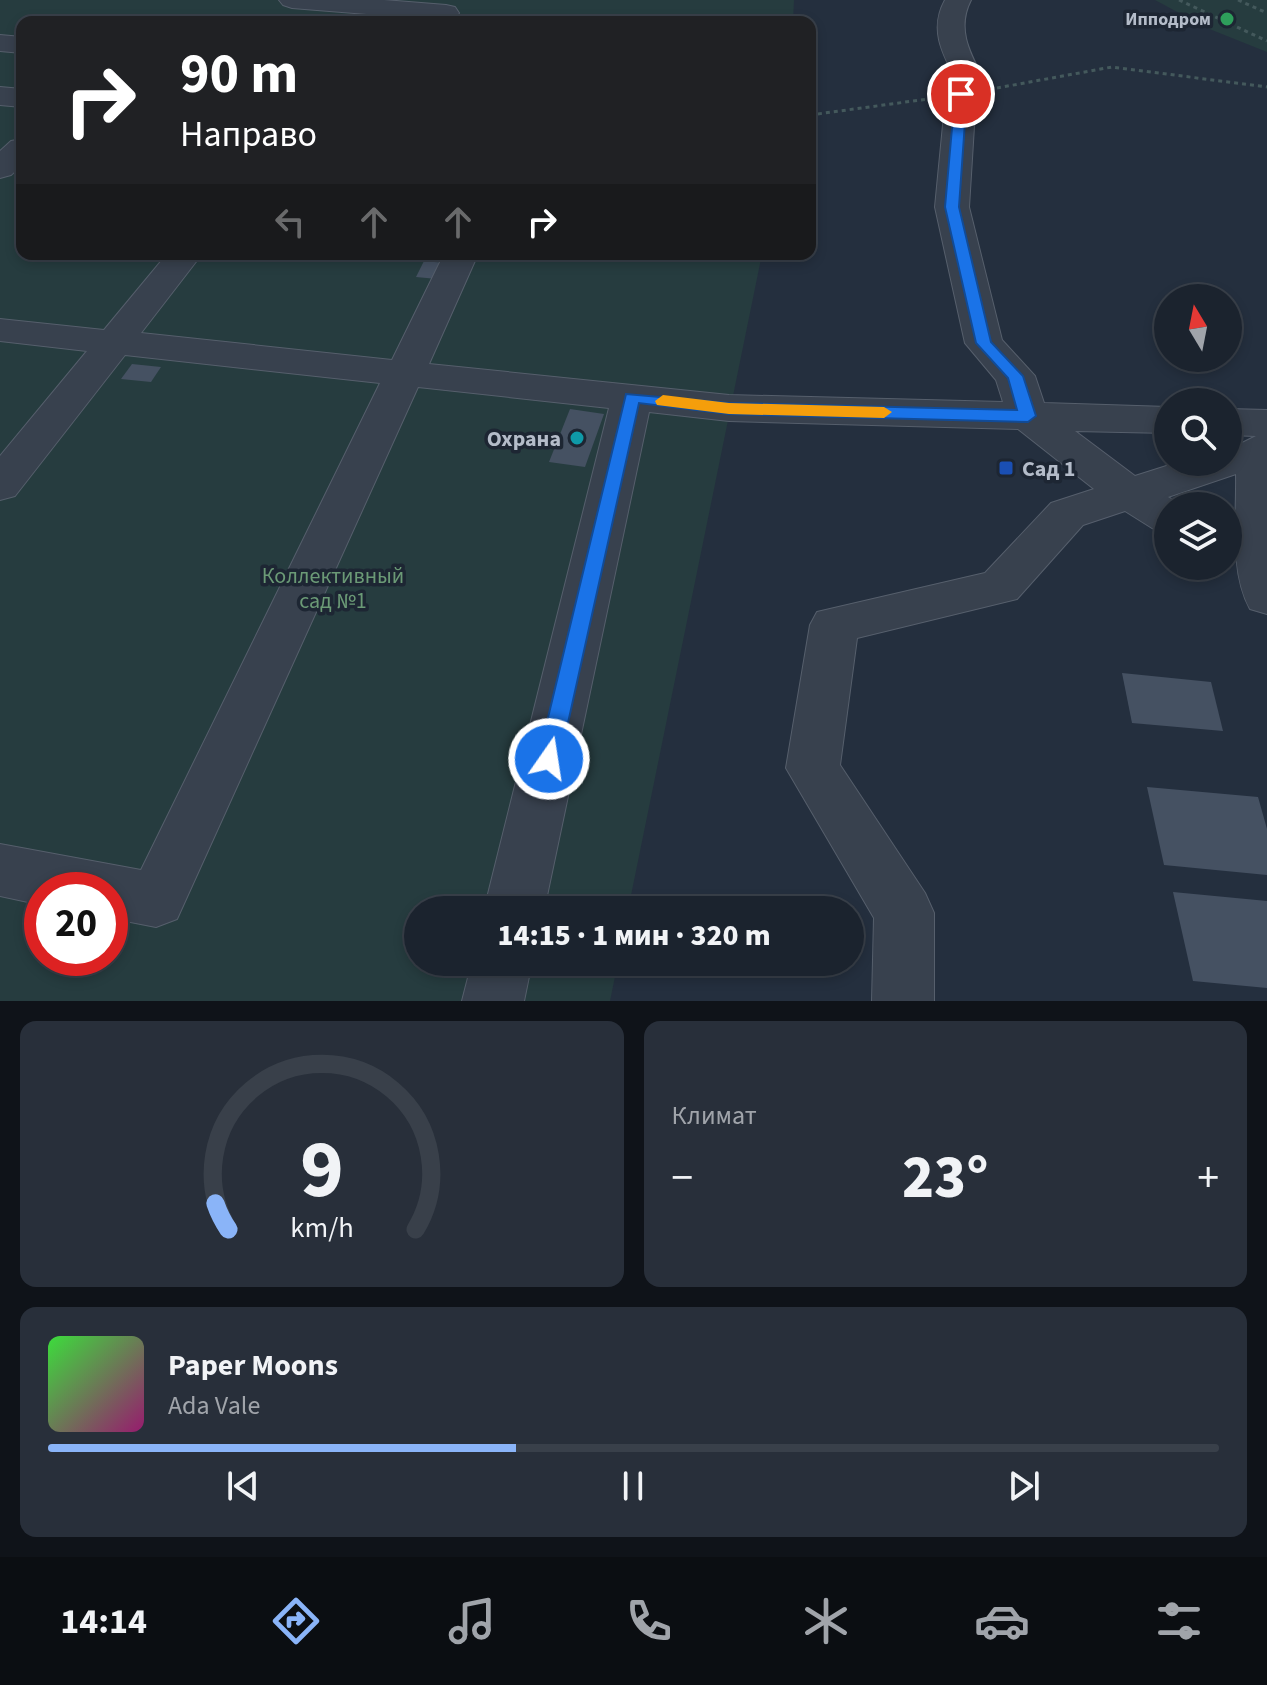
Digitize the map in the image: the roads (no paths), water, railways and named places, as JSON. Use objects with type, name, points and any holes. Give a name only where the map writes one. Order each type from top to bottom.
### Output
[{"type":"street","points":[[292,0],[446,13],[444,16]]},
{"type":"street","points":[[958,0],[949,12],[951,44],[970,80],[961,94],[952,207],[984,343],[1015,376],[1028,416],[1148,504]]},
{"type":"street","points":[[0,168],[16,153]]},
{"type":"street","points":[[0,485],[180,260]]},
{"type":"street","points":[[128,895],[156,900],[458,260]]},
{"type":"street","points":[[0,330],[729,408],[1154,420]]},
{"type":"street","points":[[517,896],[632,397]]},
{"type":"street","points":[[903,1001],[904,913],[813,768],[834,625],[1000,587],[1067,514],[1148,504],[1245,445],[1252,574]]},
{"type":"street","points":[[0,870],[24,875]]},
{"type":"street","points":[[493,1001],[499,976]]},
{"type":"place","name":"Ипподром","points":[[1227,19]]},
{"type":"place","name":"Охрана","points":[[577,438]]},
{"type":"place","name":"Сад 1","points":[[1006,468]]},
{"type":"park label","name":"Коллективный сад №1","points":[[333,588]]}]
